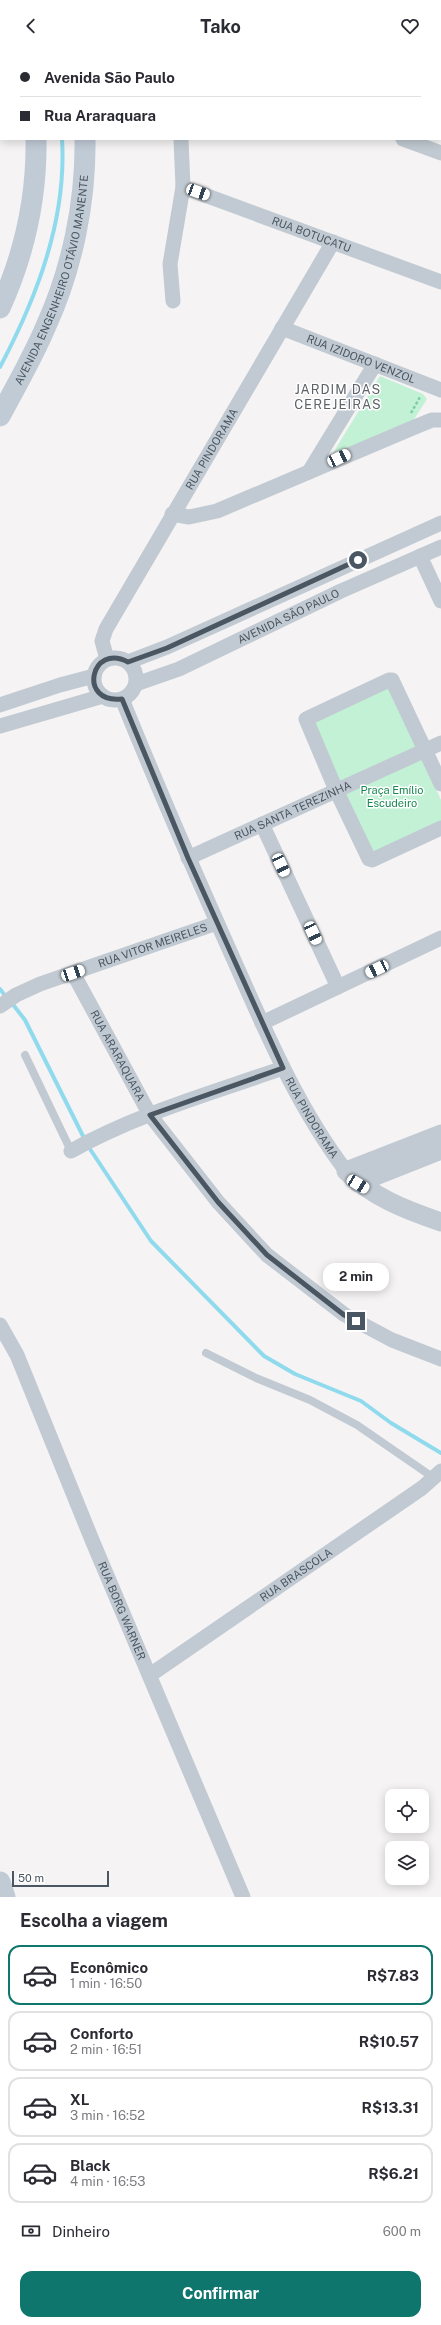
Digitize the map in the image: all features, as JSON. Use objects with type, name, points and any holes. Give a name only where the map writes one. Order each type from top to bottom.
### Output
[{"type":"main road","points":[[0,308],[16,266],[30,216],[35,184],[36,140]]},
{"type":"main road","name":"AVENIDA ENGENHEIRO OTÁVIO MANENTE","points":[[0,416],[47,326],[66,273],[77,223],[85,140]]},
{"type":"main road","points":[[0,1882],[5,1897]]},
{"type":"street","points":[[173,301],[170,264],[183,187],[181,140]]},
{"type":"street","points":[[407,140],[441,153]]},
{"type":"street","name":"RUA BOTUCATU","points":[[183,187],[441,282]]},
{"type":"street","name":"RUA PINDORAMA","points":[[107,659],[103,648],[102,636],[172,514],[333,242]]},
{"type":"street","name":"RUA IZIDORO VENZOL","points":[[282,328],[441,390]]},
{"type":"street","points":[[310,472],[375,364]]},
{"type":"street","points":[[172,514],[189,517],[217,511],[429,421],[441,420]]},
{"type":"street","points":[[328,442],[327,457],[330,463]]},
{"type":"street","name":"AVENIDA SÃO PAULO","points":[[128,662],[167,648],[441,523]]},
{"type":"street","name":"AVENIDA SÃO PAULO","points":[[136,684],[179,668],[313,604],[441,547]]},
{"type":"street","points":[[420,556],[441,601]]},
{"type":"street","points":[[304,585],[313,604]]},
{"type":"street","points":[[107,659],[122,659],[128,662],[136,674],[136,684],[131,693],[122,699],[112,700],[102,696],[94,684],[96,669],[107,659]]},
{"type":"street","points":[[0,705],[60,685],[94,676]]},
{"type":"street","points":[[441,784],[392,680],[388,680],[306,719],[336,790],[370,860],[441,828]]},
{"type":"street","points":[[0,726],[102,696]]},
{"type":"street","name":"RUA PINDORAMA","points":[[122,699],[188,858],[262,1023],[283,1068],[322,1137],[352,1177],[384,1199],[441,1222]]},
{"type":"street","name":"RUA SANTA TEREZINHA","points":[[188,858],[441,743]]},
{"type":"street","points":[[262,824],[338,987]]},
{"type":"street","name":"RUA VITOR MEIRELES","points":[[1,1005],[16,995],[40,984],[217,923]]},
{"type":"street","points":[[262,1023],[441,938]]},
{"type":"street","name":"RUA ARARAQUARA","points":[[73,973],[150,1115],[218,1202],[267,1255],[344,1315],[392,1340],[441,1359]]},
{"type":"street","points":[[74,1149],[100,1136],[150,1115],[283,1068]]},
{"type":"street","points":[[352,1177],[441,1134]]},
{"type":"street","points":[[352,1177],[441,1150]]},
{"type":"street","name":"RUA BORG WARNER","points":[[0,1325],[17,1355],[92,1540],[243,1897]]},
{"type":"street","name":"RUA BRASCOLA","points":[[150,1675],[437,1475]]},
{"type":"lane","points":[[25,1055],[74,1149]]},
{"type":"lane","points":[[206,1353],[256,1378],[310,1400],[357,1425],[437,1475]]},
{"type":"path","points":[[409,417],[421,396]]},
{"type":"green space","points":[[380,376],[423,394],[427,399],[411,424],[333,453]]},
{"type":"green space","name":"Praça Emílio Escudeiro","points":[[388,684],[441,800],[441,821],[371,854],[313,720]]},
{"type":"waterway","points":[[0,367],[26,313],[47,257],[60,199],[62,140]]},
{"type":"waterway","points":[[0,989],[6,997]]},
{"type":"waterway","points":[[11,1002],[25,1020],[85,1140]]},
{"type":"waterway","points":[[88,1146],[151,1241],[264,1356],[295,1374],[361,1401],[391,1423],[441,1453]]},
{"type":"district","name":"JARDIM DAS CEREJEIRAS","points":[[338,396]]},
{"type":"route","points":[[356,1321],[344,1315],[267,1255],[218,1202],[150,1115],[283,1068],[271,1045],[188,858],[122,699],[112,700],[102,696],[97,691],[94,684],[94,676],[96,669],[107,659],[122,659],[128,662],[167,648],[358,560]]}]
